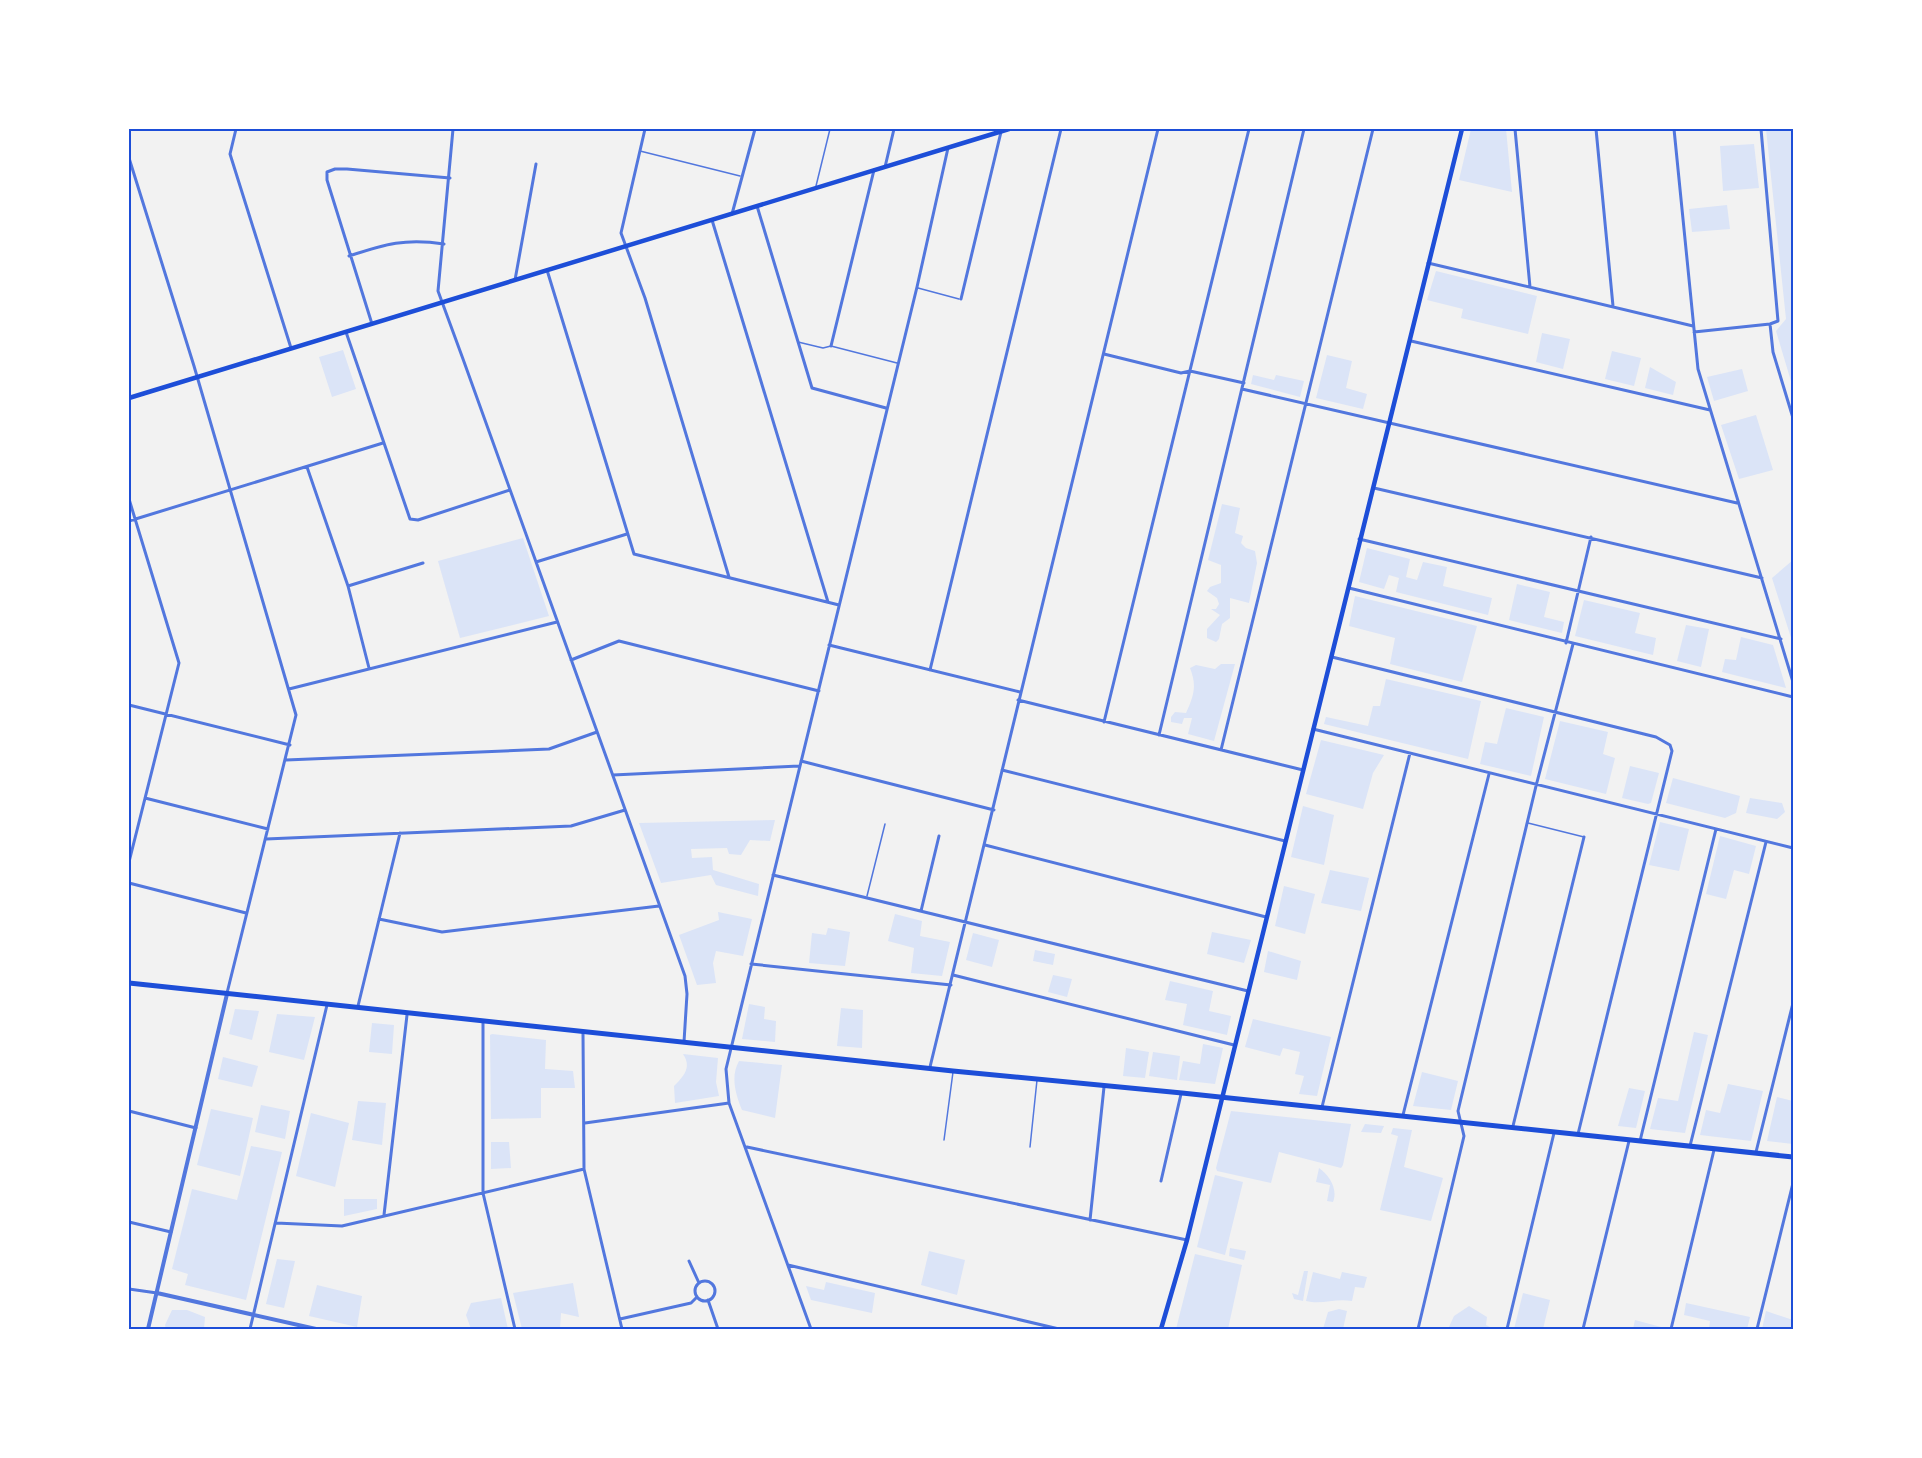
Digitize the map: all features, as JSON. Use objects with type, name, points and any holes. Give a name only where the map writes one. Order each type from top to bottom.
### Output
[{"type":"main road","points":[[129,398],[1009,129]]},
{"type":"main road","points":[[1161,1329],[1187,1240],[1462,129]]},
{"type":"main road","points":[[129,984],[407,1015],[1793,1156]]},
{"type":"street","points":[[236,129],[230,154],[291,348]]},
{"type":"street","points":[[453,129],[438,291],[685,976],[687,994],[684,1042]]},
{"type":"street","points":[[645,129],[621,233],[645,298],[729,577]]},
{"type":"street","points":[[732,214],[755,129]]},
{"type":"street","points":[[885,167],[894,129]]},
{"type":"street","points":[[930,670],[1062,129]]},
{"type":"street","points":[[930,1069],[1158,129]]},
{"type":"street","points":[[1104,722],[1249,129]]},
{"type":"street","points":[[1159,735],[1304,129]]},
{"type":"street","points":[[1221,750],[1373,129]]},
{"type":"street","points":[[1515,129],[1530,287]]},
{"type":"street","points":[[1596,129],[1613,307]]},
{"type":"street","points":[[1674,129],[1698,369],[1793,682]]},
{"type":"street","points":[[1694,332],[1770,324],[1778,321],[1761,129]]},
{"type":"street","points":[[961,299],[1001,132]]},
{"type":"street","points":[[811,1329],[747,1147],[729,1103],[725,1077],[917,288],[948,148]]},
{"type":"street","points":[[129,158],[296,715],[148,1329]]},
{"type":"street","points":[[515,280],[536,164]]},
{"type":"street","points":[[372,324],[349,256],[327,180],[327,172],[335,169],[450,177]]},
{"type":"street","points":[[831,346],[874,171]]},
{"type":"street","points":[[757,206],[812,388],[886,408]]},
{"type":"street","points":[[712,220],[828,602]]},
{"type":"street","points":[[349,256],[390,242],[417,240],[444,244]]},
{"type":"street","points":[[1428,263],[1693,326]]},
{"type":"street","points":[[548,270],[634,554],[839,605]]},
{"type":"street","points":[[1770,324],[1773,352],[1793,418]]},
{"type":"street","points":[[345,332],[410,519],[418,520],[510,490]]},
{"type":"street","points":[[1409,340],[1710,410]]},
{"type":"street","points":[[1104,354],[1181,373],[1190,371],[1244,383]]},
{"type":"street","points":[[1242,389],[1377,422],[1389,421],[1737,502]]},
{"type":"street","points":[[129,521],[383,443]]},
{"type":"street","points":[[307,466],[348,586],[369,668]]},
{"type":"street","points":[[1372,487],[1762,578]]},
{"type":"street","points":[[129,499],[179,663],[129,862]]},
{"type":"street","points":[[536,562],[627,534]]},
{"type":"street","points":[[1566,643],[1591,537]]},
{"type":"street","points":[[1359,539],[1780,639]]},
{"type":"street","points":[[348,586],[423,563]]},
{"type":"street","points":[[1347,587],[1566,643],[1793,697]]},
{"type":"street","points":[[289,689],[557,622]]},
{"type":"street","points":[[571,660],[619,641],[819,691]]},
{"type":"street","points":[[1418,1329],[1464,1136],[1458,1111],[1554,712],[1573,644]]},
{"type":"street","points":[[830,645],[1020,692]]},
{"type":"street","points":[[1330,656],[1656,738],[1670,745],[1672,751],[1657,815],[1578,1134]]},
{"type":"street","points":[[1018,700],[1303,770]]},
{"type":"street","points":[[129,705],[290,746]]},
{"type":"street","points":[[1313,729],[1793,848]]},
{"type":"street","points":[[286,759],[549,749],[597,732]]},
{"type":"street","points":[[1322,1108],[1410,753]]},
{"type":"street","points":[[801,761],[994,810]]},
{"type":"street","points":[[613,775],[799,766]]},
{"type":"street","points":[[1002,770],[1285,841]]},
{"type":"street","points":[[1402,1117],[1489,774]]},
{"type":"street","points":[[145,798],[269,829]]},
{"type":"street","points":[[266,839],[571,826],[625,809]]},
{"type":"street","points":[[1640,1141],[1716,829]]},
{"type":"street","points":[[357,1008],[400,833]]},
{"type":"street","points":[[921,911],[939,836]]},
{"type":"street","points":[[1513,1127],[1584,837]]},
{"type":"street","points":[[1690,1146],[1766,841]]},
{"type":"street","points":[[985,845],[1266,917]]},
{"type":"street","points":[[773,875],[1248,991]]},
{"type":"street","points":[[129,883],[247,913]]},
{"type":"street","points":[[379,919],[442,932],[659,906]]},
{"type":"street","points":[[751,964],[951,985]]},
{"type":"street","points":[[953,975],[1234,1045]]},
{"type":"street","points":[[1756,1152],[1793,1003]]},
{"type":"street","points":[[250,1329],[327,1005]]},
{"type":"street","points":[[384,1215],[403,1027],[407,1015]]},
{"type":"street","points":[[483,1022],[483,1192],[515,1329]]},
{"type":"street","points":[[583,1033],[584,1169],[622,1329]]},
{"type":"street","points":[[1090,1221],[1104,1085]]},
{"type":"street","points":[[1161,1181],[1182,1093]]},
{"type":"street","points":[[585,1123],[729,1103]]},
{"type":"street","points":[[129,1111],[196,1128]]},
{"type":"street","points":[[1507,1329],[1554,1131]]},
{"type":"street","points":[[1583,1329],[1629,1139]]},
{"type":"street","points":[[747,1147],[1187,1240]]},
{"type":"street","points":[[1671,1329],[1714,1148]]},
{"type":"street","points":[[276,1223],[342,1226],[584,1169]]},
{"type":"street","points":[[1757,1329],[1793,1183]]},
{"type":"street","points":[[129,1222],[171,1232]]},
{"type":"street","points":[[688,1261],[699,1283],[696,1290],[697,1297]]},
{"type":"street","points":[[788,1265],[1059,1329]]},
{"type":"street","points":[[697,1297],[708,1300],[714,1296],[713,1285],[707,1281],[699,1283]]},
{"type":"street","points":[[129,1289],[157,1293],[316,1329]]},
{"type":"street","points":[[620,1319],[691,1303],[697,1297]]},
{"type":"street","points":[[708,1300],[718,1329]]},
{"type":"lane","points":[[815,188],[830,129]]},
{"type":"lane","points":[[639,151],[743,177]]},
{"type":"lane","points":[[917,288],[961,299]]},
{"type":"lane","points":[[797,342],[823,348],[831,346],[897,363]]},
{"type":"lane","points":[[1527,823],[1584,837]]},
{"type":"lane","points":[[867,897],[885,824]]},
{"type":"lane","points":[[944,1140],[953,1071]]},
{"type":"lane","points":[[1030,1146],[1037,1079]]},
{"type":"shaded area","points":[[1471,129],[1506,129],[1512,192],[1459,180]]},
{"type":"shaded area","points":[[1766,129],[1793,129],[1793,388],[1776,331],[1786,319]]},
{"type":"shaded area","points":[[1754,144],[1759,188],[1723,191],[1720,146]]},
{"type":"shaded area","points":[[1727,205],[1730,229],[1692,232],[1689,209]]},
{"type":"shaded area","points":[[1436,271],[1537,296],[1528,334],[1461,318],[1463,309],[1427,300]]},
{"type":"shaded area","points":[[1542,333],[1570,339],[1563,369],[1536,362]]},
{"type":"shaded area","points":[[343,350],[356,389],[332,397],[319,357]]},
{"type":"shaded area","points":[[1612,351],[1641,358],[1634,386],[1605,379]]},
{"type":"shaded area","points":[[1327,355],[1352,361],[1346,388],[1367,394],[1363,409],[1316,398]]},
{"type":"shaded area","points":[[1650,367],[1676,382],[1673,395],[1645,388]]},
{"type":"shaded area","points":[[1742,369],[1748,391],[1714,401],[1707,377]]},
{"type":"shaded area","points":[[1253,375],[1274,380],[1276,375],[1304,381],[1300,397],[1251,384]]},
{"type":"shaded area","points":[[1756,415],[1773,470],[1739,479],[1721,425]]},
{"type":"shaded area","points":[[1222,504],[1240,508],[1235,533],[1243,536],[1241,543],[1246,548],[1255,551],[1257,563],[1249,603],[1230,598],[1230,618],[1222,624],[1219,639],[1216,642],[1207,638],[1207,629],[1220,615],[1211,609],[1216,609],[1219,604],[1217,598],[1207,591],[1210,587],[1221,583],[1221,565],[1208,560]]},
{"type":"shaded area","points":[[523,538],[549,616],[460,638],[438,561]]},
{"type":"shaded area","points":[[1367,548],[1410,559],[1406,577],[1417,580],[1423,562],[1447,567],[1443,586],[1492,598],[1488,615],[1396,592],[1399,578],[1389,575],[1384,589],[1359,582]]},
{"type":"shaded area","points":[[1793,560],[1793,644],[1772,578]]},
{"type":"shaded area","points":[[1517,584],[1550,592],[1544,617],[1564,622],[1562,633],[1509,620]]},
{"type":"shaded area","points":[[1355,596],[1477,626],[1462,682],[1390,664],[1395,638],[1349,626]]},
{"type":"shaded area","points":[[1584,600],[1640,613],[1635,633],[1656,638],[1653,655],[1575,636]]},
{"type":"shaded area","points":[[1686,625],[1709,629],[1701,667],[1677,661]]},
{"type":"shaded area","points":[[1741,637],[1773,645],[1786,688],[1722,672],[1725,659],[1736,660]]},
{"type":"shaded area","points":[[1221,664],[1235,664],[1214,741],[1188,734],[1192,718],[1184,718],[1182,724],[1171,722],[1171,717],[1175,712],[1186,713],[1191,701],[1194,685],[1190,668],[1196,665],[1215,669]]},
{"type":"shaded area","points":[[1386,679],[1481,701],[1468,759],[1324,724],[1326,717],[1368,726],[1373,706],[1380,706]]},
{"type":"shaded area","points":[[1506,708],[1544,717],[1531,776],[1480,764],[1485,742],[1497,744]]},
{"type":"shaded area","points":[[1560,721],[1608,732],[1603,754],[1615,758],[1606,794],[1545,779]]},
{"type":"shaded area","points":[[1321,740],[1384,755],[1373,773],[1363,809],[1306,794]]},
{"type":"shaded area","points":[[1630,766],[1659,773],[1651,803],[1622,798]]},
{"type":"shaded area","points":[[1673,778],[1740,796],[1736,813],[1725,818],[1666,803]]},
{"type":"shaded area","points":[[1750,798],[1782,803],[1785,812],[1777,819],[1746,813]]},
{"type":"shaded area","points":[[1303,806],[1334,815],[1324,865],[1291,857]]},
{"type":"shaded area","points":[[775,820],[770,841],[750,840],[741,855],[729,854],[727,848],[691,849],[692,858],[712,857],[713,870],[759,884],[758,896],[716,885],[711,875],[661,883],[639,823]]},
{"type":"shaded area","points":[[1660,822],[1689,829],[1679,871],[1649,865]]},
{"type":"shaded area","points":[[1720,836],[1756,846],[1749,874],[1734,870],[1726,899],[1706,894]]},
{"type":"shaded area","points":[[1330,870],[1369,878],[1361,911],[1321,903]]},
{"type":"shaded area","points":[[1284,886],[1315,894],[1305,934],[1275,926]]},
{"type":"shaded area","points":[[718,912],[752,919],[743,956],[716,951],[713,963],[716,983],[697,985],[679,935],[719,920]]},
{"type":"shaded area","points":[[895,914],[922,921],[920,936],[950,942],[942,976],[911,973],[914,948],[888,941]]},
{"type":"shaded area","points":[[828,928],[850,932],[845,966],[809,963],[812,933],[826,935]]},
{"type":"shaded area","points":[[1212,932],[1251,940],[1244,963],[1207,954]]},
{"type":"shaded area","points":[[973,933],[999,940],[992,967],[966,960]]},
{"type":"shaded area","points":[[1035,950],[1055,954],[1053,965],[1033,961]]},
{"type":"shaded area","points":[[1268,951],[1301,961],[1297,980],[1264,972]]},
{"type":"shaded area","points":[[1053,975],[1072,979],[1067,997],[1048,992]]},
{"type":"shaded area","points":[[1170,981],[1213,991],[1209,1011],[1231,1016],[1227,1035],[1183,1025],[1187,1004],[1165,1000]]},
{"type":"shaded area","points":[[749,1004],[765,1007],[764,1019],[776,1021],[775,1042],[742,1039]]},
{"type":"shaded area","points":[[841,1008],[863,1010],[862,1048],[837,1046]]},
{"type":"shaded area","points":[[235,1009],[259,1011],[252,1040],[229,1034]]},
{"type":"shaded area","points":[[277,1014],[315,1017],[304,1060],[269,1052]]},
{"type":"shaded area","points":[[1253,1019],[1331,1037],[1317,1096],[1299,1094],[1304,1076],[1295,1074],[1300,1052],[1283,1048],[1280,1056],[1245,1047]]},
{"type":"shaded area","points":[[372,1023],[394,1025],[392,1054],[369,1052]]},
{"type":"shaded area","points":[[1694,1032],[1708,1035],[1685,1133],[1650,1129],[1658,1098],[1678,1101]]},
{"type":"shaded area","points":[[490,1035],[546,1040],[545,1069],[573,1071],[575,1088],[541,1088],[541,1118],[491,1119]]},
{"type":"shaded area","points":[[1203,1044],[1223,1048],[1215,1084],[1179,1080],[1183,1061],[1200,1064]]},
{"type":"shaded area","points":[[1126,1048],[1149,1052],[1145,1078],[1123,1076]]},
{"type":"shaded area","points":[[1153,1052],[1180,1056],[1177,1080],[1149,1076]]},
{"type":"shaded area","points":[[683,1054],[718,1058],[716,1082],[719,1096],[675,1103],[674,1086],[684,1075],[687,1067]]},
{"type":"shaded area","points":[[223,1057],[258,1066],[252,1087],[218,1079]]},
{"type":"shaded area","points":[[739,1061],[782,1065],[775,1118],[742,1110],[734,1080]]},
{"type":"shaded area","points":[[1422,1072],[1458,1081],[1451,1110],[1413,1106]]},
{"type":"shaded area","points":[[1728,1084],[1763,1091],[1751,1141],[1700,1135],[1706,1110],[1720,1113]]},
{"type":"shaded area","points":[[1629,1088],[1645,1091],[1636,1128],[1618,1126]]},
{"type":"shaded area","points":[[1777,1097],[1793,1101],[1793,1144],[1767,1141]]},
{"type":"shaded area","points":[[358,1101],[386,1103],[382,1145],[352,1140]]},
{"type":"shaded area","points":[[261,1105],[290,1111],[285,1139],[255,1132]]},
{"type":"shaded area","points":[[211,1109],[253,1118],[240,1176],[197,1165]]},
{"type":"shaded area","points":[[1231,1111],[1351,1124],[1343,1165],[1341,1168],[1279,1152],[1271,1183],[1217,1171]]},
{"type":"shaded area","points":[[311,1113],[349,1123],[335,1187],[296,1176]]},
{"type":"shaded area","points":[[1365,1124],[1384,1126],[1381,1133],[1361,1132]]},
{"type":"shaded area","points":[[1393,1128],[1412,1130],[1404,1167],[1443,1178],[1431,1221],[1380,1210],[1398,1136],[1391,1134]]},
{"type":"shaded area","points":[[491,1142],[509,1142],[511,1168],[491,1169]]},
{"type":"shaded area","points":[[251,1146],[282,1152],[246,1300],[185,1285],[188,1274],[172,1269],[192,1189],[237,1200]]},
{"type":"shaded area","points":[[1319,1168],[1332,1183],[1333,1202],[1327,1201],[1330,1185],[1316,1182]]},
{"type":"shaded area","points":[[1215,1175],[1243,1182],[1225,1255],[1197,1247]]},
{"type":"shaded area","points":[[344,1199],[377,1199],[377,1209],[344,1216]]},
{"type":"shaded area","points":[[1230,1248],[1246,1251],[1244,1260],[1229,1256]]},
{"type":"shaded area","points":[[929,1251],[965,1260],[957,1295],[921,1285]]},
{"type":"shaded area","points":[[1195,1254],[1242,1265],[1228,1329],[1176,1329]]},
{"type":"shaded area","points":[[277,1259],[295,1261],[284,1308],[266,1304]]},
{"type":"shaded area","points":[[1304,1271],[1308,1271],[1303,1301],[1294,1299],[1292,1293],[1298,1295]]},
{"type":"shaded area","points":[[1313,1272],[1340,1279],[1342,1272],[1367,1277],[1364,1288],[1355,1287],[1352,1301],[1312,1302],[1306,1301]]},
{"type":"shaded area","points":[[826,1282],[875,1293],[872,1313],[811,1300],[806,1286],[824,1290]]},
{"type":"shaded area","points":[[573,1283],[579,1317],[561,1313],[560,1328],[522,1329],[513,1293]]},
{"type":"shaded area","points":[[317,1285],[362,1296],[357,1327],[309,1316]]},
{"type":"shaded area","points":[[1523,1293],[1550,1300],[1543,1329],[1514,1329]]},
{"type":"shaded area","points":[[501,1298],[508,1329],[471,1329],[466,1315],[471,1303]]},
{"type":"shaded area","points":[[1686,1303],[1750,1317],[1747,1329],[1709,1329],[1710,1321],[1684,1315]]},
{"type":"shaded area","points":[[1469,1306],[1487,1317],[1486,1325],[1494,1329],[1448,1329],[1454,1316]]},
{"type":"shaded area","points":[[1339,1309],[1347,1311],[1343,1329],[1323,1329],[1328,1312]]},
{"type":"shaded area","points":[[172,1310],[187,1310],[205,1317],[204,1329],[166,1329],[165,1325]]},
{"type":"shaded area","points":[[1766,1311],[1793,1320],[1793,1329],[1762,1329]]},
{"type":"shaded area","points":[[1635,1320],[1661,1327],[1660,1329],[1633,1329]]}]
